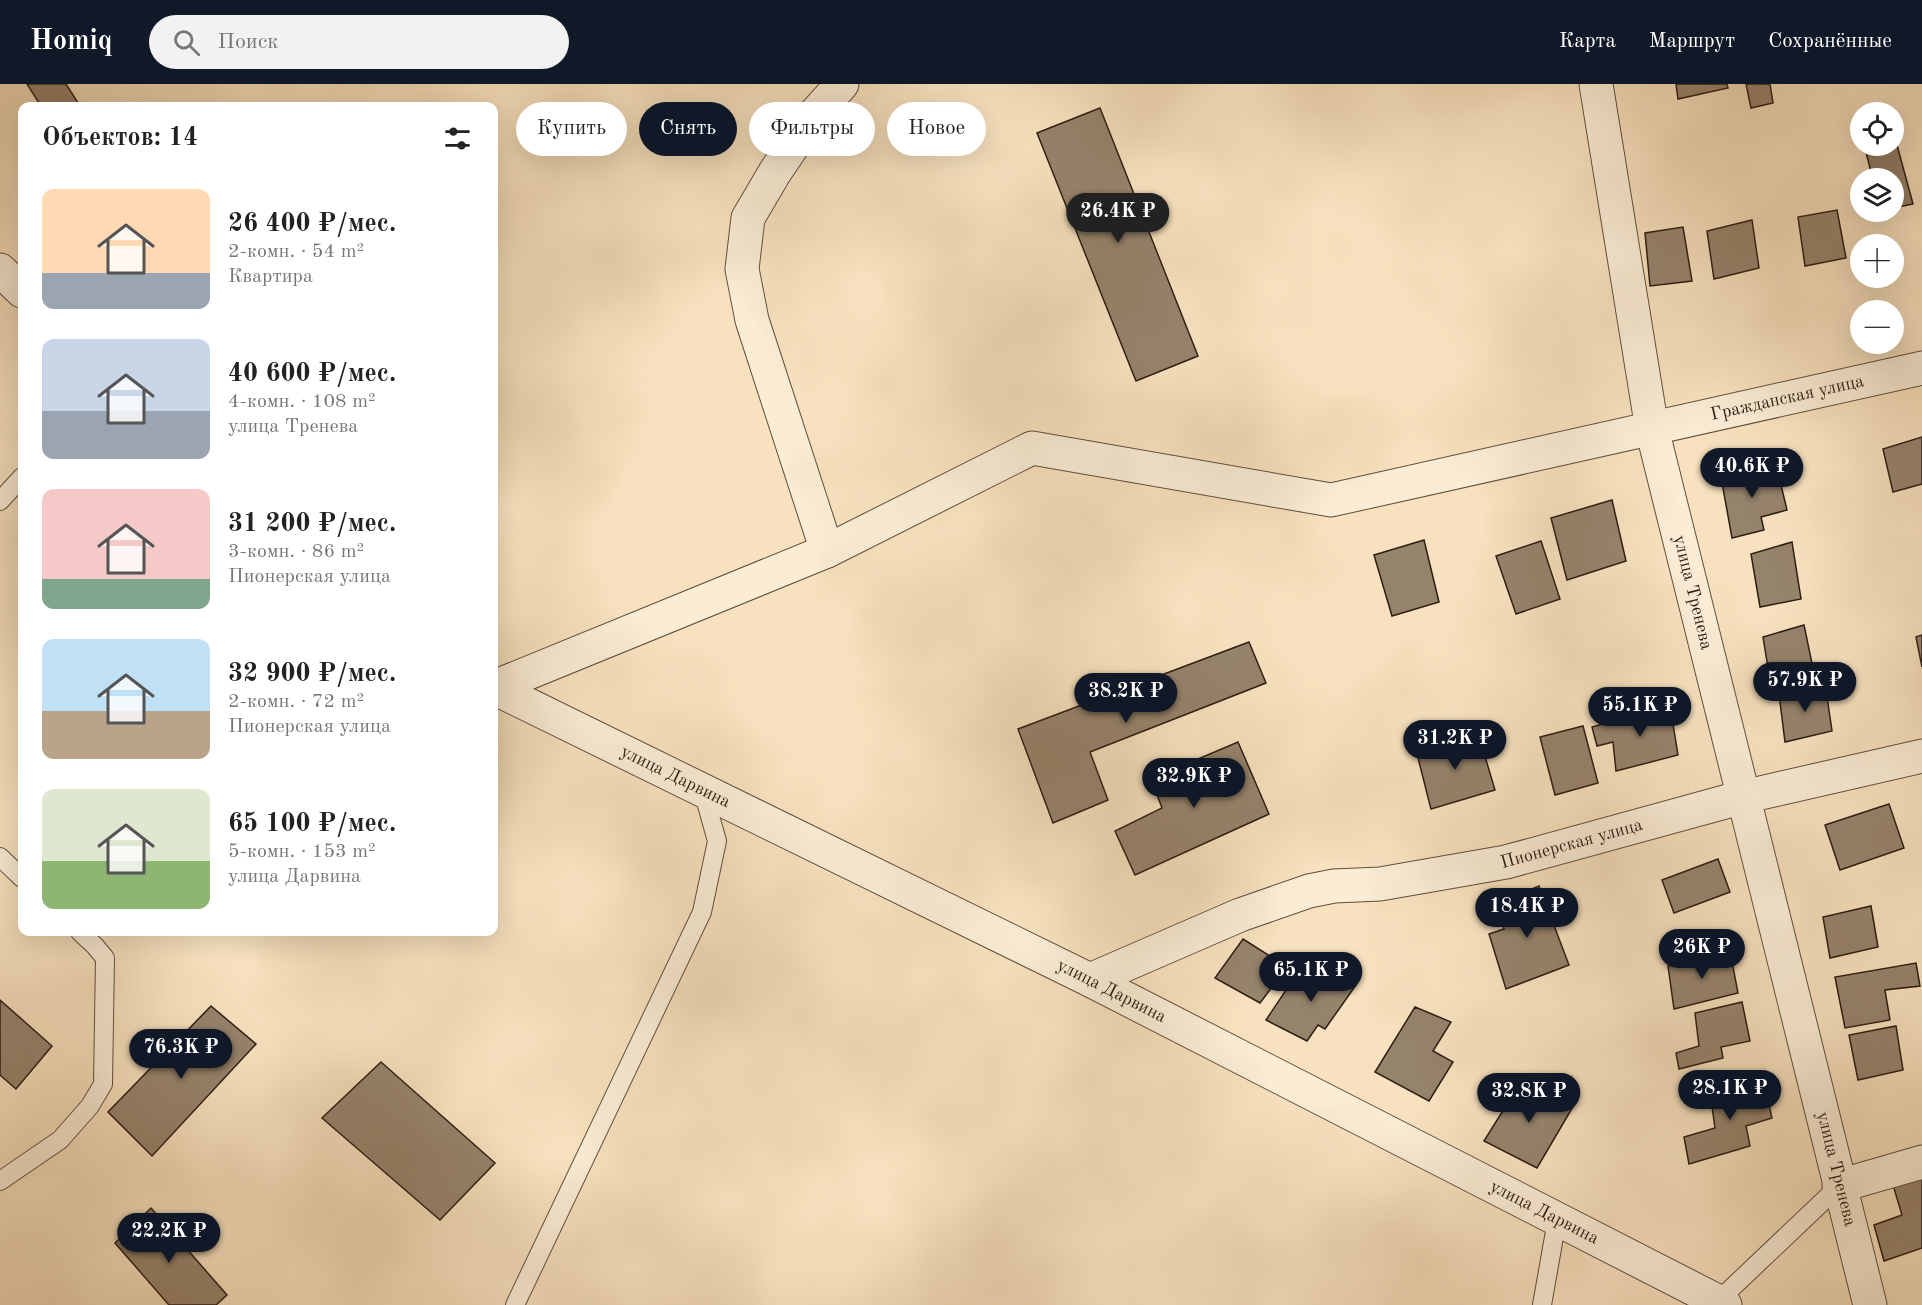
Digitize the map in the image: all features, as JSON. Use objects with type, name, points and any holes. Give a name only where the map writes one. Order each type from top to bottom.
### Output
[{"type":"street","points":[[827,551],[752,320],[742,268],[748,218],[775,172],[813,116],[842,84]]},
{"type":"street","name":"улица Тренева","points":[[1596,84],[1652,429],[1870,1305]]},
{"type":"street","points":[[0,270],[18,287]]},
{"type":"street","name":"Гражданская улица","points":[[498,686],[827,551],[1032,448],[1331,500],[1922,368]]},
{"type":"street","name":"улица Дарвина","points":[[498,690],[1090,980],[1722,1303]]},
{"type":"street","name":"Пионерская улица","points":[[1090,980],[1240,915],[1310,891],[1334,886],[1380,884],[1506,862],[1743,797],[1922,756]]},
{"type":"street","points":[[1839,1186],[1922,1162]]},
{"type":"lane","points":[[0,501],[18,481]]},
{"type":"lane","points":[[515,1305],[702,912],[717,841],[704,791]]},
{"type":"lane","points":[[0,857],[18,874]]},
{"type":"lane","points":[[0,1181],[60,1140],[90,1106],[103,1084],[105,958],[84,936]]},
{"type":"lane","points":[[1722,1303],[1839,1186]]},
{"type":"lane","points":[[1542,1305],[1557,1220]]},
{"type":"building","points":[[27,84],[66,84],[77,102],[38,102]]},
{"type":"building","points":[[1676,84],[1727,84],[1728,88],[1678,99]]},
{"type":"building","points":[[1746,84],[1770,84],[1773,103],[1751,108]]},
{"type":"building","points":[[1100,108],[1198,356],[1136,381],[1037,133]]},
{"type":"building","points":[[1867,156],[1900,156],[1903,168],[1870,168]]},
{"type":"building","points":[[1904,171],[1913,204],[1904,206]]},
{"type":"building","points":[[1837,210],[1846,258],[1805,266],[1798,217]]},
{"type":"building","points":[[1752,220],[1759,268],[1714,279],[1707,231]]},
{"type":"building","points":[[1683,227],[1692,281],[1650,286],[1645,233]]},
{"type":"building","points":[[1922,437],[1922,484],[1893,492],[1883,449]]},
{"type":"building","points":[[1776,464],[1787,510],[1761,517],[1764,530],[1732,538],[1721,477]]},
{"type":"building","points":[[1612,500],[1626,561],[1567,580],[1551,518]]},
{"type":"building","points":[[1424,540],[1439,602],[1392,616],[1374,555]]},
{"type":"building","points":[[1541,541],[1560,599],[1516,614],[1496,556]]},
{"type":"building","points":[[1792,542],[1801,599],[1760,607],[1751,554]]},
{"type":"building","points":[[1804,625],[1814,673],[1771,686],[1763,637]]},
{"type":"building","points":[[1922,635],[1922,667],[1916,637]]},
{"type":"building","points":[[1249,642],[1266,683],[1090,752],[1108,800],[1053,823],[1018,729]]},
{"type":"building","points":[[1825,683],[1832,731],[1785,742],[1779,694]]},
{"type":"building","points":[[1670,706],[1678,755],[1616,771],[1613,742],[1597,746],[1592,727]]},
{"type":"building","points":[[1583,726],[1598,783],[1555,795],[1540,737]]},
{"type":"building","points":[[1478,733],[1495,790],[1431,809],[1416,750]]},
{"type":"building","points":[[1238,742],[1269,814],[1135,875],[1115,831],[1162,808],[1151,779]]},
{"type":"building","points":[[1889,804],[1904,848],[1840,870],[1825,825]]},
{"type":"building","points":[[1718,859],[1730,892],[1674,913],[1662,880]]},
{"type":"building","points":[[1539,886],[1569,965],[1506,989],[1489,934],[1504,929],[1496,904]]},
{"type":"building","points":[[1871,906],[1878,947],[1830,958],[1823,917]]},
{"type":"building","points":[[1243,939],[1287,967],[1260,1003],[1215,978]]},
{"type":"building","points":[[1730,951],[1738,993],[1674,1009],[1668,966]]},
{"type":"building","points":[[1916,963],[1920,986],[1885,990],[1890,1020],[1845,1028],[1835,977]]},
{"type":"building","points":[[1319,966],[1356,985],[1325,1029],[1318,1025],[1307,1041],[1266,1020],[1296,975],[1308,982]]},
{"type":"building","points":[[0,1000],[52,1046],[16,1089],[0,1075]]},
{"type":"building","points":[[1742,1002],[1750,1041],[1721,1047],[1723,1058],[1679,1069],[1676,1053],[1699,1046],[1695,1013]]},
{"type":"building","points":[[211,1006],[256,1044],[152,1156],[108,1112]]},
{"type":"building","points":[[1415,1007],[1451,1022],[1433,1051],[1453,1062],[1429,1101],[1375,1072]]},
{"type":"building","points":[[1896,1026],[1903,1070],[1858,1080],[1849,1035]]},
{"type":"building","points":[[381,1062],[495,1163],[440,1220],[322,1118]]},
{"type":"building","points":[[1763,1078],[1772,1118],[1746,1126],[1750,1146],[1689,1164],[1684,1137],[1715,1128],[1710,1092]]},
{"type":"building","points":[[1522,1080],[1574,1105],[1537,1168],[1484,1141]]},
{"type":"building","points":[[1922,1176],[1922,1248],[1884,1261],[1874,1225],[1902,1215],[1893,1185]]},
{"type":"building","points":[[151,1208],[227,1295],[216,1305],[169,1305],[115,1243]]}]
